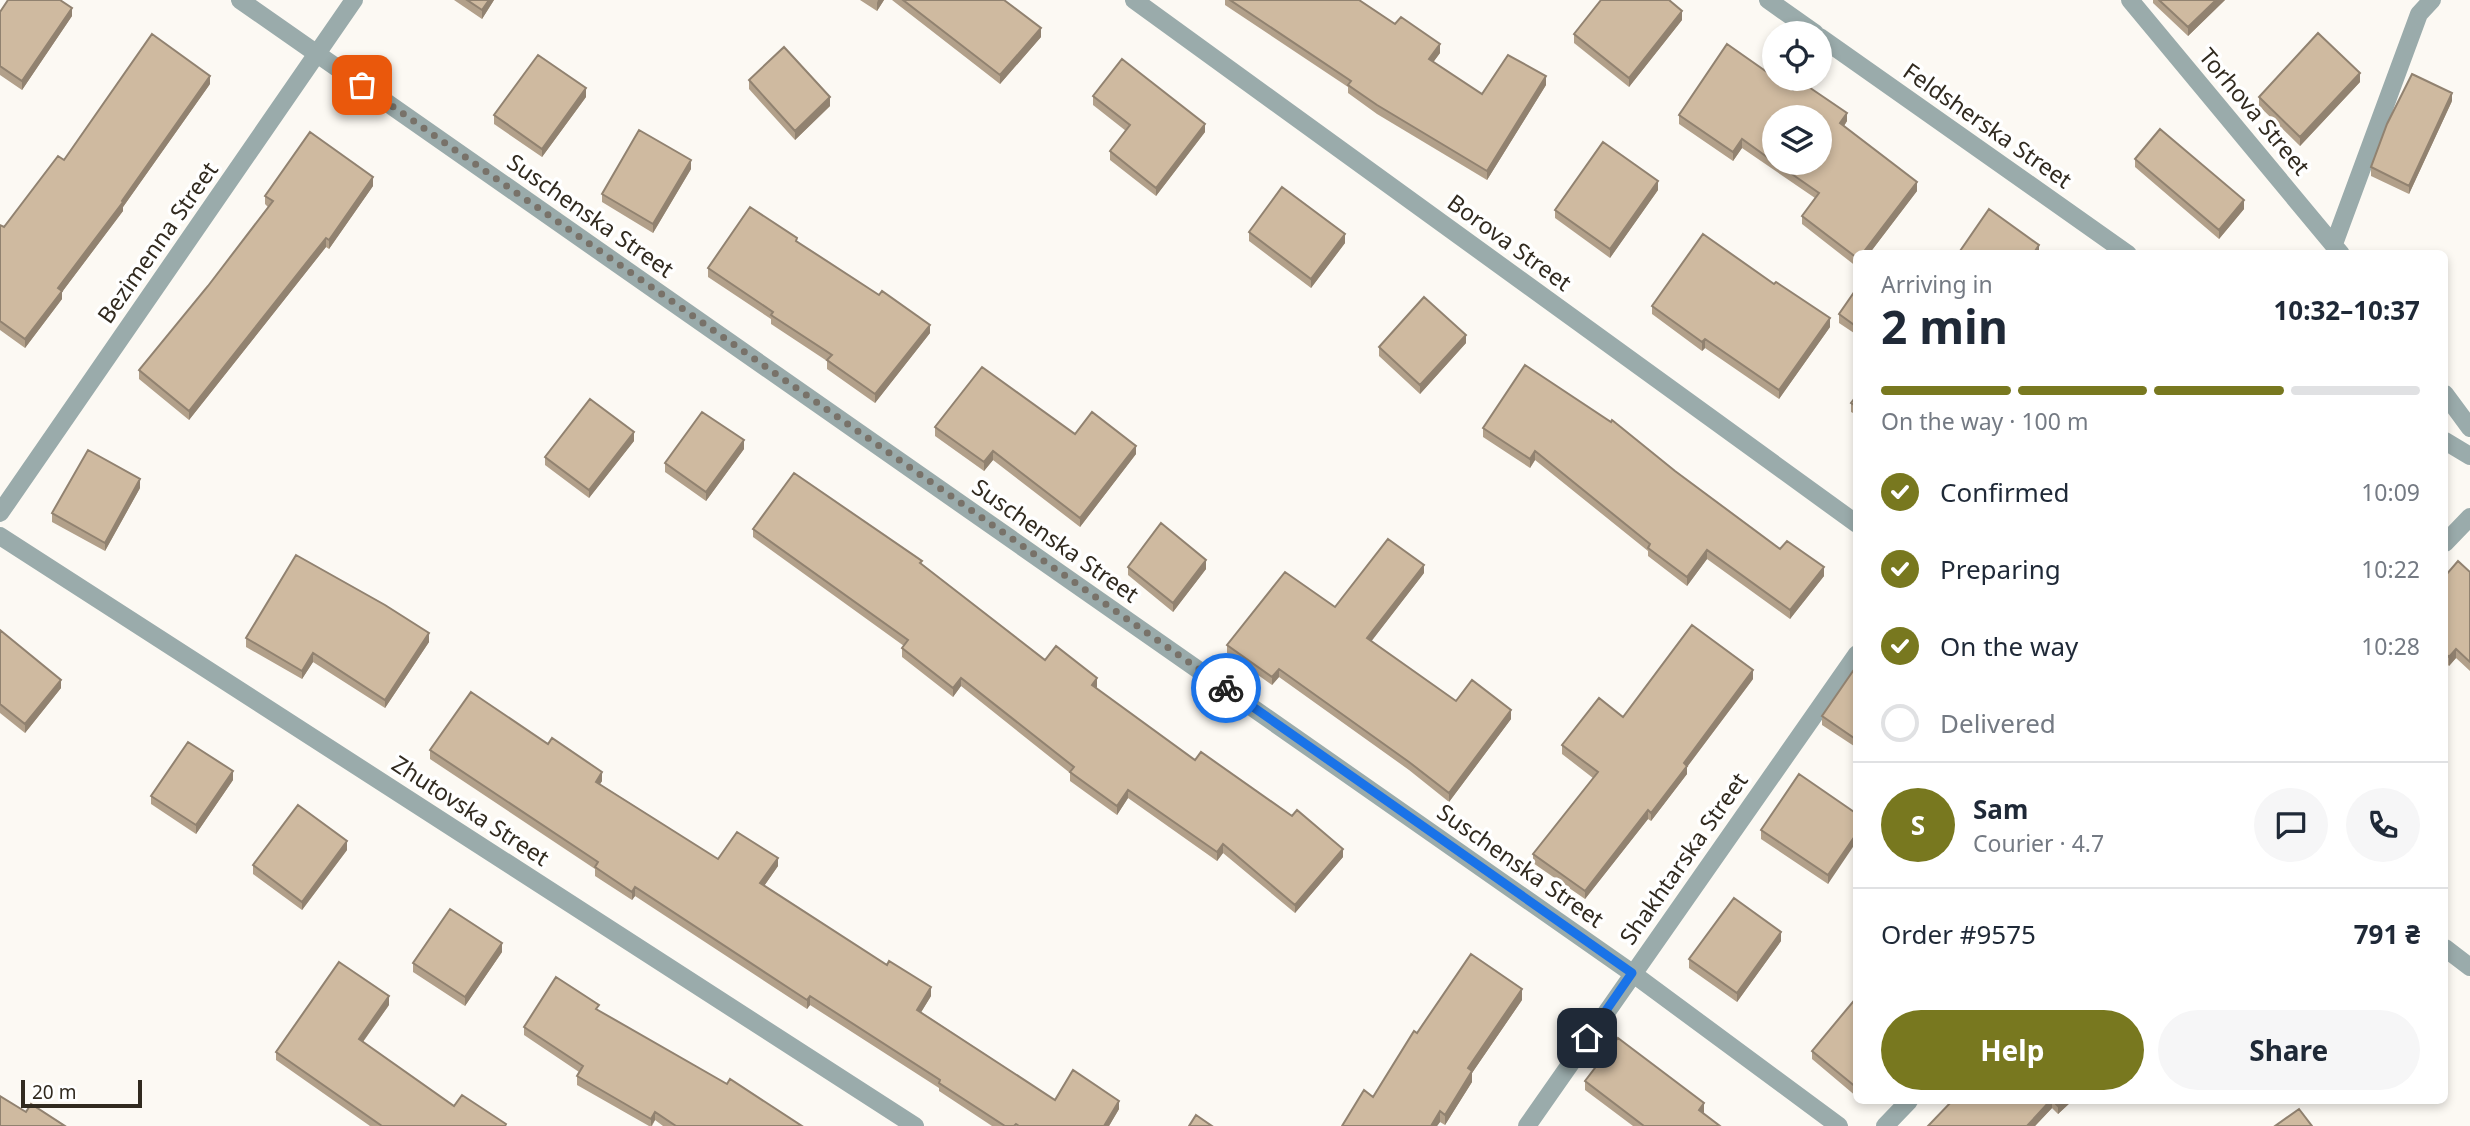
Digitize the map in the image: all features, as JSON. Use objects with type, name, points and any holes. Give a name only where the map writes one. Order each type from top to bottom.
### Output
[{"type":"street","name":"Suschenska Street","points":[[240,0],[1632,973],[1839,1126]]},
{"type":"street","name":"Bezimenna Street","points":[[0,513],[354,0]]},
{"type":"street","name":"Borova Street","points":[[1134,0],[1853,521]]},
{"type":"street","points":[[1768,0],[1798,21]]},
{"type":"street","name":"Torhova Street","points":[[2130,0],[2337,249]]},
{"type":"street","points":[[2337,249],[2419,14],[2432,0]]},
{"type":"street","name":"Feldsherska Street","points":[[1832,45],[2121,250]]},
{"type":"street","points":[[2448,398],[2470,428]]},
{"type":"street","points":[[2448,443],[2470,456]]},
{"type":"street","points":[[2448,540],[2470,516]]},
{"type":"street","name":"Zhutovska Street","points":[[0,536],[915,1126]]},
{"type":"street","name":"Shakhtarska Street","points":[[1527,1126],[1853,660]]},
{"type":"street","points":[[2448,950],[2470,967]]},
{"type":"street","points":[[1885,1126],[1906,1104]]},
{"type":"building","points":[[8,0],[60,0],[72,8],[22,81],[0,66],[0,12]]},
{"type":"building","points":[[467,0],[489,0],[482,10]]},
{"type":"building","points":[[903,0],[1004,0],[1041,28],[1000,75]]},
{"type":"building","points":[[1230,0],[1359,0],[1395,24],[1401,17],[1440,44],[1429,59],[1482,94],[1508,55],[1546,76],[1487,171],[1377,105],[1348,85],[1351,81]]},
{"type":"building","points":[[1601,0],[1669,0],[1682,11],[1629,78],[1574,34]]},
{"type":"building","points":[[2159,0],[2216,0],[2188,27]]},
{"type":"building","points":[[2318,33],[2360,73],[2300,137],[2259,97]]},
{"type":"building","points":[[152,34],[210,76],[123,202],[58,288],[62,291],[25,339],[0,321],[0,225],[4,227],[58,156],[64,160]]},
{"type":"building","points":[[1727,44],[1762,69],[1762,91],[1815,91],[1847,113],[1840,123],[1917,182],[1865,250],[1853,250],[1853,255],[1802,216],[1819,193],[1793,175],[1832,175],[1832,105],[1762,105],[1762,153],[1742,139],[1733,152],[1679,115]]},
{"type":"building","points":[[784,47],[830,97],[795,131],[749,80]]},
{"type":"building","points":[[538,55],[586,88],[542,149],[494,115]]},
{"type":"building","points":[[1122,59],[1205,124],[1156,188],[1110,151],[1130,125],[1093,96]]},
{"type":"building","points":[[2412,74],[2452,93],[2409,186],[2371,167],[2387,124]]},
{"type":"building","points":[[2160,129],[2244,200],[2219,230],[2135,159]]},
{"type":"building","points":[[639,130],[691,160],[653,224],[602,194]]},
{"type":"building","points":[[310,132],[373,177],[329,240],[326,238],[189,411],[139,370],[273,201],[265,196]]},
{"type":"building","points":[[1603,142],[1658,181],[1610,249],[1555,210]]},
{"type":"building","points":[[1282,187],[1345,234],[1311,279],[1249,232]]},
{"type":"building","points":[[750,207],[797,238],[796,241],[879,295],[882,291],[930,325],[875,394],[827,360],[832,355],[771,315],[773,312],[708,268]]},
{"type":"building","points":[[1989,209],[2039,245],[2036,250],[1961,250]]},
{"type":"building","points":[[1703,234],[1774,284],[1776,282],[1830,318],[1779,390],[1705,339],[1702,342],[1652,306]]},
{"type":"building","points":[[1853,294],[1853,324],[1839,314]]},
{"type":"building","points":[[1424,297],[1466,335],[1420,385],[1379,347]]},
{"type":"building","points":[[1525,365],[1611,422],[1612,420],[1780,549],[1787,541],[1824,567],[1790,610],[1707,550],[1687,577],[1648,548],[1650,544],[1535,451],[1530,459],[1483,428]]},
{"type":"building","points":[[982,367],[1075,434],[1092,412],[1136,446],[1080,518],[993,451],[984,462],[935,427]]},
{"type":"building","points":[[590,399],[634,432],[589,490],[545,457]]},
{"type":"building","points":[[702,412],[744,440],[706,492],[665,463]]},
{"type":"building","points":[[88,450],[140,479],[105,543],[52,513]]},
{"type":"building","points":[[794,473],[922,561],[920,563],[1045,660],[1056,646],[1097,678],[1092,685],[1195,760],[1201,752],[1292,816],[1297,810],[1343,849],[1295,905],[1223,844],[1217,852],[1128,790],[1117,806],[1070,772],[1074,767],[961,678],[953,688],[902,648],[908,640],[753,529]]},
{"type":"building","points":[[1161,523],[1206,560],[1173,603],[1128,567]]},
{"type":"building","points":[[1388,539],[1424,565],[1367,638],[1456,701],[1472,680],[1511,710],[1449,793],[1279,669],[1272,677],[1227,645],[1285,572],[1335,607]]},
{"type":"building","points":[[296,555],[429,633],[385,700],[313,653],[302,671],[246,638]]},
{"type":"building","points":[[2458,561],[2470,572],[2470,662],[2456,649],[2448,656],[2448,573]]},
{"type":"building","points":[[1692,625],[1753,670],[1684,763],[1687,766],[1651,813],[1648,810],[1585,891],[1533,854],[1598,772],[1562,745],[1599,698],[1623,717]]},
{"type":"building","points":[[0,630],[61,680],[25,724],[0,704]]},
{"type":"building","points":[[1853,671],[1853,737],[1822,716]]},
{"type":"building","points":[[471,692],[548,744],[552,738],[602,772],[596,782],[718,859],[737,832],[778,858],[760,883],[887,965],[889,961],[931,987],[917,1010],[1055,1100],[1073,1070],[1119,1101],[1104,1126],[1005,1126],[939,1083],[940,1080],[810,996],[807,1000],[635,887],[632,892],[595,867],[598,862],[430,750]]},
{"type":"building","points":[[188,742],[233,771],[196,825],[151,796]]},
{"type":"building","points":[[1799,774],[1853,811],[1853,839],[1828,875],[1761,830]]},
{"type":"building","points":[[298,805],[347,841],[302,902],[253,865]]},
{"type":"building","points":[[1734,898],[1781,932],[1737,993],[1689,959]]},
{"type":"building","points":[[450,909],[502,943],[465,997],[413,963]]},
{"type":"building","points":[[1471,954],[1522,989],[1468,1068],[1472,1071],[1445,1115],[1440,1111],[1431,1126],[1342,1126],[1364,1090],[1373,1097],[1414,1031],[1417,1033]]},
{"type":"building","points":[[339,962],[389,996],[359,1039],[454,1106],[462,1095],[506,1124],[505,1126],[382,1126],[276,1052]]},
{"type":"building","points":[[556,977],[599,1005],[596,1009],[727,1084],[730,1079],[802,1126],[676,1126],[655,1112],[651,1119],[577,1076],[583,1066],[524,1027]]},
{"type":"building","points":[[1853,1002],[1853,1085],[1812,1051]]},
{"type":"building","points":[[1618,1038],[1704,1103],[1699,1110],[1720,1126],[1644,1126],[1585,1081]]},
{"type":"building","points":[[0,1096],[26,1112],[31,1104],[65,1126],[0,1126]]},
{"type":"building","points":[[1949,1104],[2047,1104],[2027,1126],[1928,1126]]},
{"type":"building","points":[[2299,1109],[2312,1126],[2275,1126]]},
{"type":"building","points":[[1196,1115],[1212,1126],[1189,1126]]},
{"type":"way so far","points":[[362,85],[1226,688]]},
{"type":"route","points":[[1226,688],[1632,973],[1587,1038]]}]
